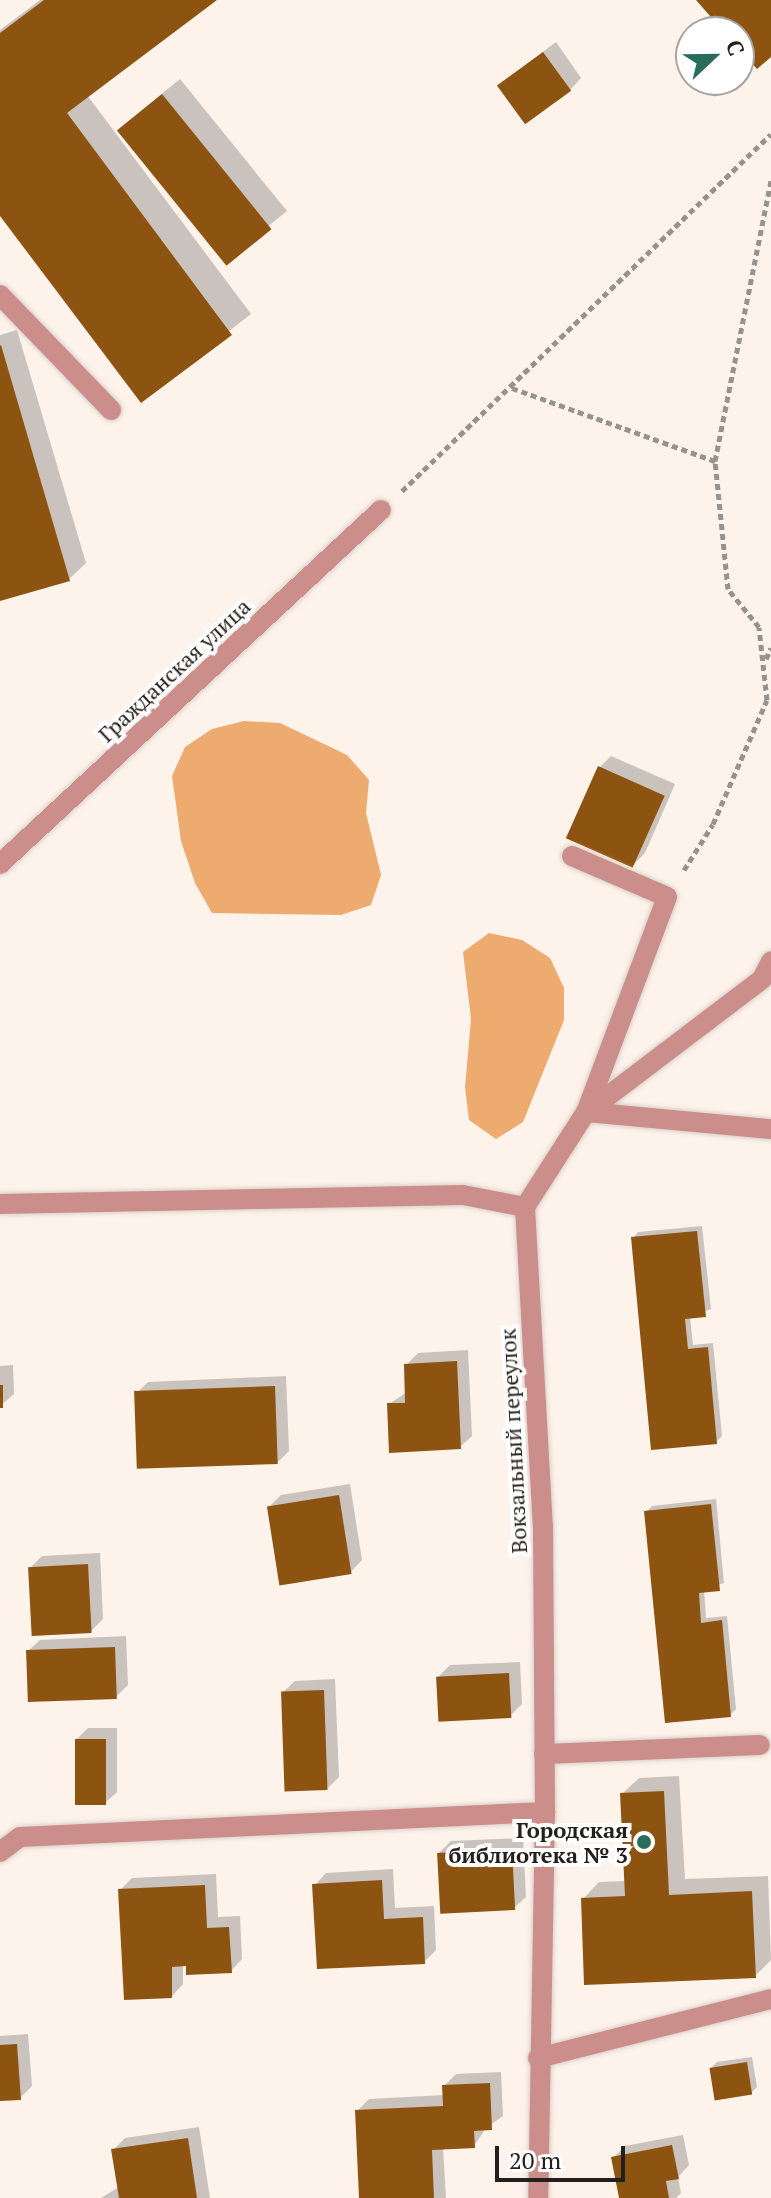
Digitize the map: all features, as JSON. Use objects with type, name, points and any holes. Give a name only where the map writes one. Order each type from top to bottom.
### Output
[{"type":"street","points":[[0,295],[111,410]]},
{"type":"street","name":"Гражданская улица","points":[[0,864],[381,510]]},
{"type":"street","points":[[0,1204],[463,1195],[525,1207],[586,1112],[667,897],[572,856]]},
{"type":"street","points":[[586,1112],[762,979],[771,961]]},
{"type":"street","points":[[586,1112],[771,1129]]},
{"type":"street","name":"Вокзальный переулок","points":[[525,1207],[543,1526],[545,1812],[538,2058],[538,2198]]},
{"type":"street","points":[[544,1754],[760,1745]]},
{"type":"street","points":[[0,1852],[20,1837],[545,1812]]},
{"type":"street","points":[[538,2058],[771,1999]]},
{"type":"path","points":[[381,510],[512,388],[771,134]]},
{"type":"path","points":[[667,897],[713,824],[767,700],[766,660],[759,627],[728,589],[715,461],[771,180]]},
{"type":"path","points":[[512,388],[715,461]]},
{"type":"path","points":[[766,660],[771,648]]},
{"type":"shaded area","points":[[244,721],[280,723],[347,755],[369,780],[366,813],[381,875],[371,905],[341,915],[212,913],[195,883],[181,841],[172,776],[185,747],[212,729]]},
{"type":"shaded area","points":[[489,933],[522,940],[550,958],[564,988],[564,1020],[523,1122],[496,1139],[469,1120],[465,1087],[471,1019],[463,952]]},
{"type":"building","points":[[44,0],[217,0],[67,113],[232,335],[141,403],[0,216],[0,33]]},
{"type":"building","points":[[696,0],[771,0],[771,57],[757,69],[755,67],[755,16],[710,16]]},
{"type":"building","points":[[543,52],[571,91],[525,124],[497,86]]},
{"type":"building","points":[[162,94],[272,229],[226,266],[117,131]]},
{"type":"building","points":[[0,346],[70,581],[0,601]]},
{"type":"building","points":[[598,766],[665,796],[633,868],[566,838]]},
{"type":"building","points":[[697,1231],[706,1317],[685,1319],[688,1349],[708,1347],[717,1444],[651,1450],[631,1237]]},
{"type":"building","points":[[457,1361],[461,1449],[389,1453],[387,1403],[405,1403],[404,1364]]},
{"type":"building","points":[[0,1385],[3,1385],[3,1408],[0,1408]]},
{"type":"building","points":[[275,1386],[278,1464],[137,1469],[134,1391]]},
{"type":"building","points":[[339,1495],[352,1574],[279,1585],[267,1506]]},
{"type":"building","points":[[711,1504],[720,1591],[699,1593],[701,1623],[722,1620],[731,1717],[665,1723],[644,1511]]},
{"type":"building","points":[[88,1564],[92,1633],[32,1636],[28,1567]]},
{"type":"building","points":[[115,1647],[117,1699],[28,1702],[26,1650]]},
{"type":"building","points":[[509,1673],[511,1718],[438,1722],[436,1677]]},
{"type":"building","points":[[324,1690],[327,1790],[285,1791],[281,1692]]},
{"type":"building","points":[[75,1739],[106,1739],[106,1805],[75,1805]]},
{"type":"building","name":"Городская библиотека № 3","points":[[664,1791],[669,1895],[752,1891],[756,1978],[584,1985],[581,1898],[625,1896],[620,1793]]},
{"type":"building","points":[[512,1849],[515,1910],[440,1914],[437,1853]]},
{"type":"building","points":[[382,1880],[384,1919],[423,1917],[425,1964],[317,1969],[312,1884]]},
{"type":"building","points":[[205,1885],[207,1928],[229,1927],[232,1973],[186,1975],[186,1966],[172,1967],[172,1998],[124,2000],[118,1889]]},
{"type":"building","points":[[17,2044],[21,2100],[0,2101],[0,2045]]},
{"type":"building","points":[[747,2062],[752,2095],[715,2101],[709,2068]]},
{"type":"building","points":[[490,2083],[492,2130],[474,2131],[475,2148],[432,2150],[434,2198],[359,2198],[355,2110],[443,2106],[442,2085]]},
{"type":"building","points":[[188,2138],[197,2198],[119,2198],[111,2149]]},
{"type":"building","points":[[672,2145],[679,2179],[666,2181],[669,2198],[619,2198],[611,2157]]},
{"type":"place","name":"Городская библиотека № 3","points":[[644,1842]]}]
